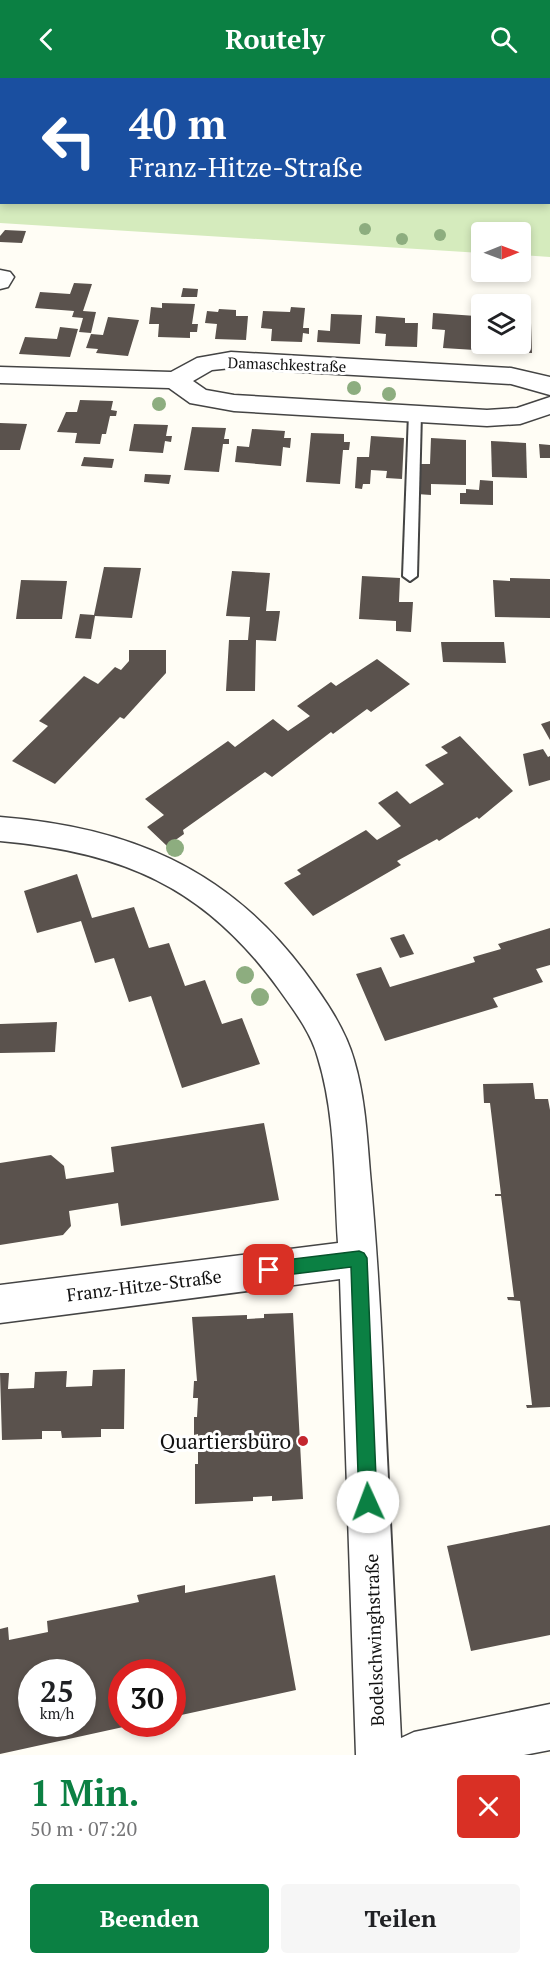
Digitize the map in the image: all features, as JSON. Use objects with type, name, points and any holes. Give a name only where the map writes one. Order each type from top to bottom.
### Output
[{"type":"street","name":"Damaschkestraße","points":[[0,375],[174,380],[206,363],[231,360],[511,376],[541,382],[550,387]]},
{"type":"street","name":"Damaschkestraße","points":[[365,410],[368,367]]},
{"type":"street","points":[[174,380],[199,397],[234,403],[488,418],[520,416],[550,405]]},
{"type":"street","name":"Bodelschwinghstraße","points":[[0,829],[39,830],[83,837],[143,857],[187,881],[229,910],[277,957],[311,1009],[335,1056],[346,1101],[359,1258],[379,1755]]},
{"type":"street","name":"Franz-Hitze-Straße","points":[[0,1304],[359,1258]]},
{"type":"street","points":[[414,1755],[550,1727]]},
{"type":"lane","points":[[410,576],[415,413]]},
{"type":"green space","points":[[0,204],[550,204],[550,257],[531,256],[531,222],[471,222],[471,252],[0,223]]},
{"type":"building","points":[[5,230],[26,231],[22,243],[0,242],[0,236]]},
{"type":"building","points":[[74,283],[92,284],[83,311],[96,312],[91,333],[79,332],[83,318],[72,317],[74,311],[35,308],[40,292],[70,294]]},
{"type":"building","points":[[183,288],[198,289],[197,297],[181,297]]},
{"type":"building","points":[[162,303],[195,304],[192,324],[198,324],[197,332],[190,332],[190,338],[158,337],[159,324],[149,324],[151,307],[162,308]]},
{"type":"building","points":[[291,307],[305,308],[303,328],[309,328],[309,334],[303,333],[302,342],[271,341],[272,329],[261,328],[263,311],[290,312]]},
{"type":"building","points":[[219,309],[236,310],[236,316],[248,316],[246,340],[215,339],[217,324],[205,323],[207,311],[218,312]]},
{"type":"building","points":[[433,313],[471,316],[471,350],[443,348],[445,330],[432,329]]},
{"type":"building","points":[[331,314],[362,315],[360,344],[317,342],[318,330],[330,331]]},
{"type":"building","points":[[376,316],[405,318],[405,323],[418,323],[417,347],[385,346],[386,334],[375,333]]},
{"type":"building","points":[[108,317],[139,320],[128,356],[96,353],[98,349],[86,348],[91,334],[103,335]]},
{"type":"building","points":[[60,327],[78,329],[70,357],[19,354],[25,337],[57,339]]},
{"type":"building","points":[[80,400],[113,401],[111,410],[117,411],[116,416],[110,416],[106,434],[102,434],[100,444],[75,443],[77,433],[57,432],[66,412],[77,412]]},
{"type":"building","points":[[0,423],[27,424],[20,450],[0,450]]},
{"type":"building","points":[[134,424],[168,425],[166,436],[172,436],[171,442],[165,441],[163,453],[129,451]]},
{"type":"building","points":[[192,427],[226,428],[224,439],[229,439],[229,444],[223,444],[219,472],[184,470]]},
{"type":"building","points":[[252,429],[285,431],[284,438],[291,438],[290,448],[283,447],[281,466],[235,462],[237,446],[249,447]]},
{"type":"building","points":[[311,433],[344,434],[344,442],[350,442],[349,450],[343,450],[340,484],[306,482]]},
{"type":"building","points":[[371,436],[404,438],[402,479],[386,478],[387,471],[371,470],[370,484],[363,484],[362,489],[355,488],[357,457],[369,457]]},
{"type":"building","points":[[431,438],[466,440],[466,485],[431,484],[431,495],[417,494],[418,464],[430,464]]},
{"type":"building","points":[[491,441],[526,443],[527,478],[492,477]]},
{"type":"building","points":[[539,444],[550,445],[550,458],[540,458]]},
{"type":"building","points":[[84,457],[114,459],[112,468],[81,466]]},
{"type":"building","points":[[145,474],[171,475],[169,484],[144,482]]},
{"type":"building","points":[[480,480],[493,481],[493,505],[460,504],[460,493],[466,493],[466,489],[479,490]]},
{"type":"building","points":[[104,567],[141,568],[132,618],[95,616],[91,639],[75,638],[80,614],[94,615]]},
{"type":"building","points":[[232,571],[270,573],[266,611],[280,611],[276,641],[256,640],[255,691],[226,691],[229,640],[248,640],[250,617],[226,616]]},
{"type":"building","points":[[362,576],[400,578],[399,602],[413,602],[411,632],[396,631],[396,621],[359,619]]},
{"type":"building","points":[[510,578],[550,579],[550,618],[495,617],[493,580],[510,581]]},
{"type":"building","points":[[21,580],[67,581],[62,619],[16,619]]},
{"type":"building","points":[[441,642],[504,642],[506,663],[443,662]]},
{"type":"building","points":[[129,650],[166,650],[166,673],[124,719],[120,717],[55,784],[12,761],[48,726],[39,721],[84,676],[98,684],[115,667],[121,670],[129,661]]},
{"type":"building","points":[[377,659],[410,684],[371,712],[367,709],[333,734],[331,732],[272,777],[265,772],[183,830],[184,834],[167,846],[147,827],[164,815],[145,799],[228,741],[235,747],[273,719],[288,731],[310,716],[297,706],[331,682],[336,686]]},
{"type":"building","points":[[550,721],[550,740],[541,724]]},
{"type":"building","points":[[460,736],[513,791],[479,819],[477,817],[439,841],[437,839],[397,861],[401,865],[313,916],[284,883],[301,874],[297,870],[366,830],[377,840],[401,826],[378,803],[397,791],[410,804],[444,784],[425,765],[448,753],[441,747]]},
{"type":"building","points":[[543,749],[548,757],[550,756],[550,780],[529,786],[523,754]]},
{"type":"building","points":[[77,874],[92,918],[134,907],[149,948],[169,943],[185,986],[205,980],[222,1024],[242,1018],[260,1064],[182,1088],[151,996],[129,1002],[114,958],[95,963],[81,921],[37,933],[24,891]]},
{"type":"building","points":[[550,928],[550,965],[536,969],[543,982],[493,998],[498,1007],[385,1041],[356,974],[381,967],[390,987],[475,962],[473,957],[501,949],[498,944]]},
{"type":"building","points":[[404,934],[414,954],[400,958],[390,938]]},
{"type":"building","points":[[57,1022],[55,1052],[0,1053],[0,1024]]},
{"type":"building","points":[[533,1083],[535,1099],[548,1099],[550,1110],[550,1407],[527,1408],[526,1405],[532,1405],[520,1301],[508,1300],[507,1297],[514,1297],[501,1196],[495,1196],[495,1194],[501,1194],[490,1103],[484,1103],[483,1084]]},
{"type":"building","points":[[264,1123],[279,1200],[121,1226],[118,1203],[69,1211],[71,1226],[63,1235],[0,1245],[0,1163],[51,1155],[64,1166],[66,1179],[114,1172],[111,1147]]},
{"type":"building","points":[[293,1313],[303,1499],[272,1501],[272,1496],[253,1497],[253,1501],[195,1504],[198,1434],[194,1435],[194,1417],[197,1417],[198,1398],[193,1398],[194,1381],[197,1381],[192,1317],[247,1315],[247,1319],[264,1318],[264,1314]]},
{"type":"building","points":[[125,1369],[124,1429],[101,1429],[101,1437],[62,1438],[61,1431],[42,1431],[42,1439],[2,1440],[0,1373],[9,1373],[8,1389],[34,1388],[35,1372],[67,1371],[66,1387],[92,1386],[93,1370]]},
{"type":"building","points":[[550,1525],[550,1635],[471,1651],[447,1546]]},
{"type":"building","points":[[275,1575],[296,1690],[186,1714],[186,1659],[108,1659],[108,1730],[96,1733],[96,1659],[18,1659],[18,1737],[78,1737],[0,1754],[0,1629],[8,1627],[9,1640],[48,1632],[47,1621],[139,1602],[137,1595],[185,1585],[185,1593]]},
{"type":"place","name":"Quartiersbüro","points":[[303,1441]]},
{"type":"route","points":[[269,1270],[359,1258],[368,1502]]}]
